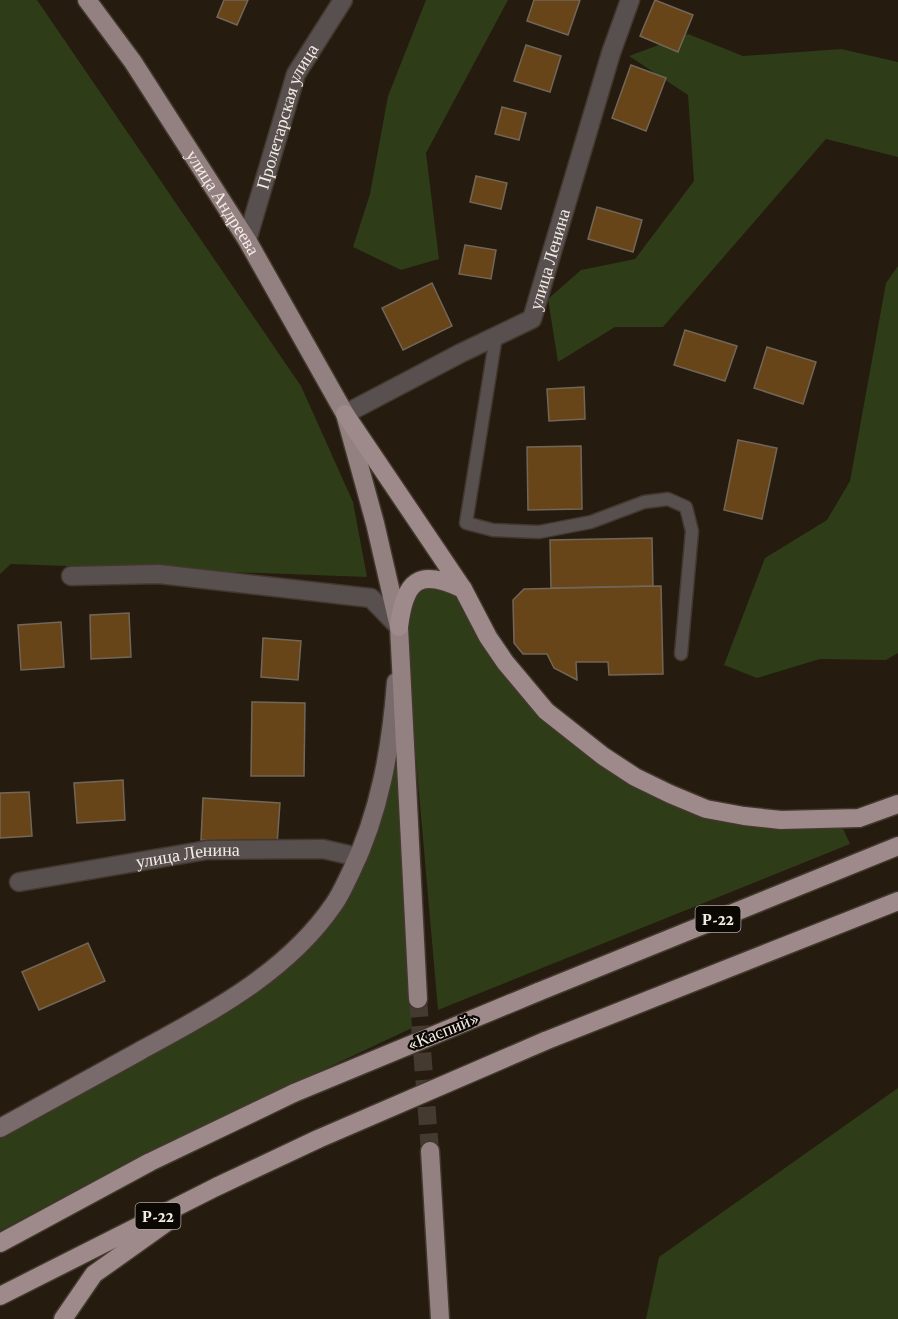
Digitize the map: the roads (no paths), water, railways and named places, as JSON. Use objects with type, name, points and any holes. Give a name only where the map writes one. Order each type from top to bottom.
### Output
[{"type":"highway","points":[[345,414],[463,589],[488,637],[505,662],[546,711],[603,756],[635,777],[670,794],[706,808],[744,816],[782,820],[859,818],[898,804]]},
{"type":"highway","points":[[399,627],[402,604],[415,583],[426,579],[444,580],[463,589]]},
{"type":"highway","name":"«Каспий»","points":[[0,1243],[150,1162],[294,1093],[898,846]]},
{"type":"highway","name":"Р-22","points":[[0,1296],[216,1186],[318,1138],[545,1041],[898,900]]},
{"type":"highway","points":[[63,1319],[94,1275],[216,1186]]},
{"type":"main road","name":"улица Андреева","points":[[87,0],[133,62],[247,240],[345,414],[375,523],[399,627],[418,999]]},
{"type":"main road","points":[[0,1128],[205,1016],[256,983],[302,944],[335,903],[358,857],[375,813],[386,765],[394,708],[399,627]]},
{"type":"main road","points":[[430,1151],[440,1319]]},
{"type":"street","name":"Пролетарская улица","points":[[247,240],[296,74],[343,0]]},
{"type":"street","name":"улица Ленина","points":[[345,414],[532,319],[611,53],[630,0]]},
{"type":"street","points":[[71,576],[159,574],[371,598],[399,627]]},
{"type":"street","name":"улица Ленина","points":[[19,882],[207,850],[323,849],[358,857]]},
{"type":"lane","points":[[496,336],[466,523],[493,530],[539,532],[591,522],[644,502],[668,499],[686,507],[692,531],[681,654]]},
{"type":"tunnel","points":[[418,999],[430,1151]]}]
